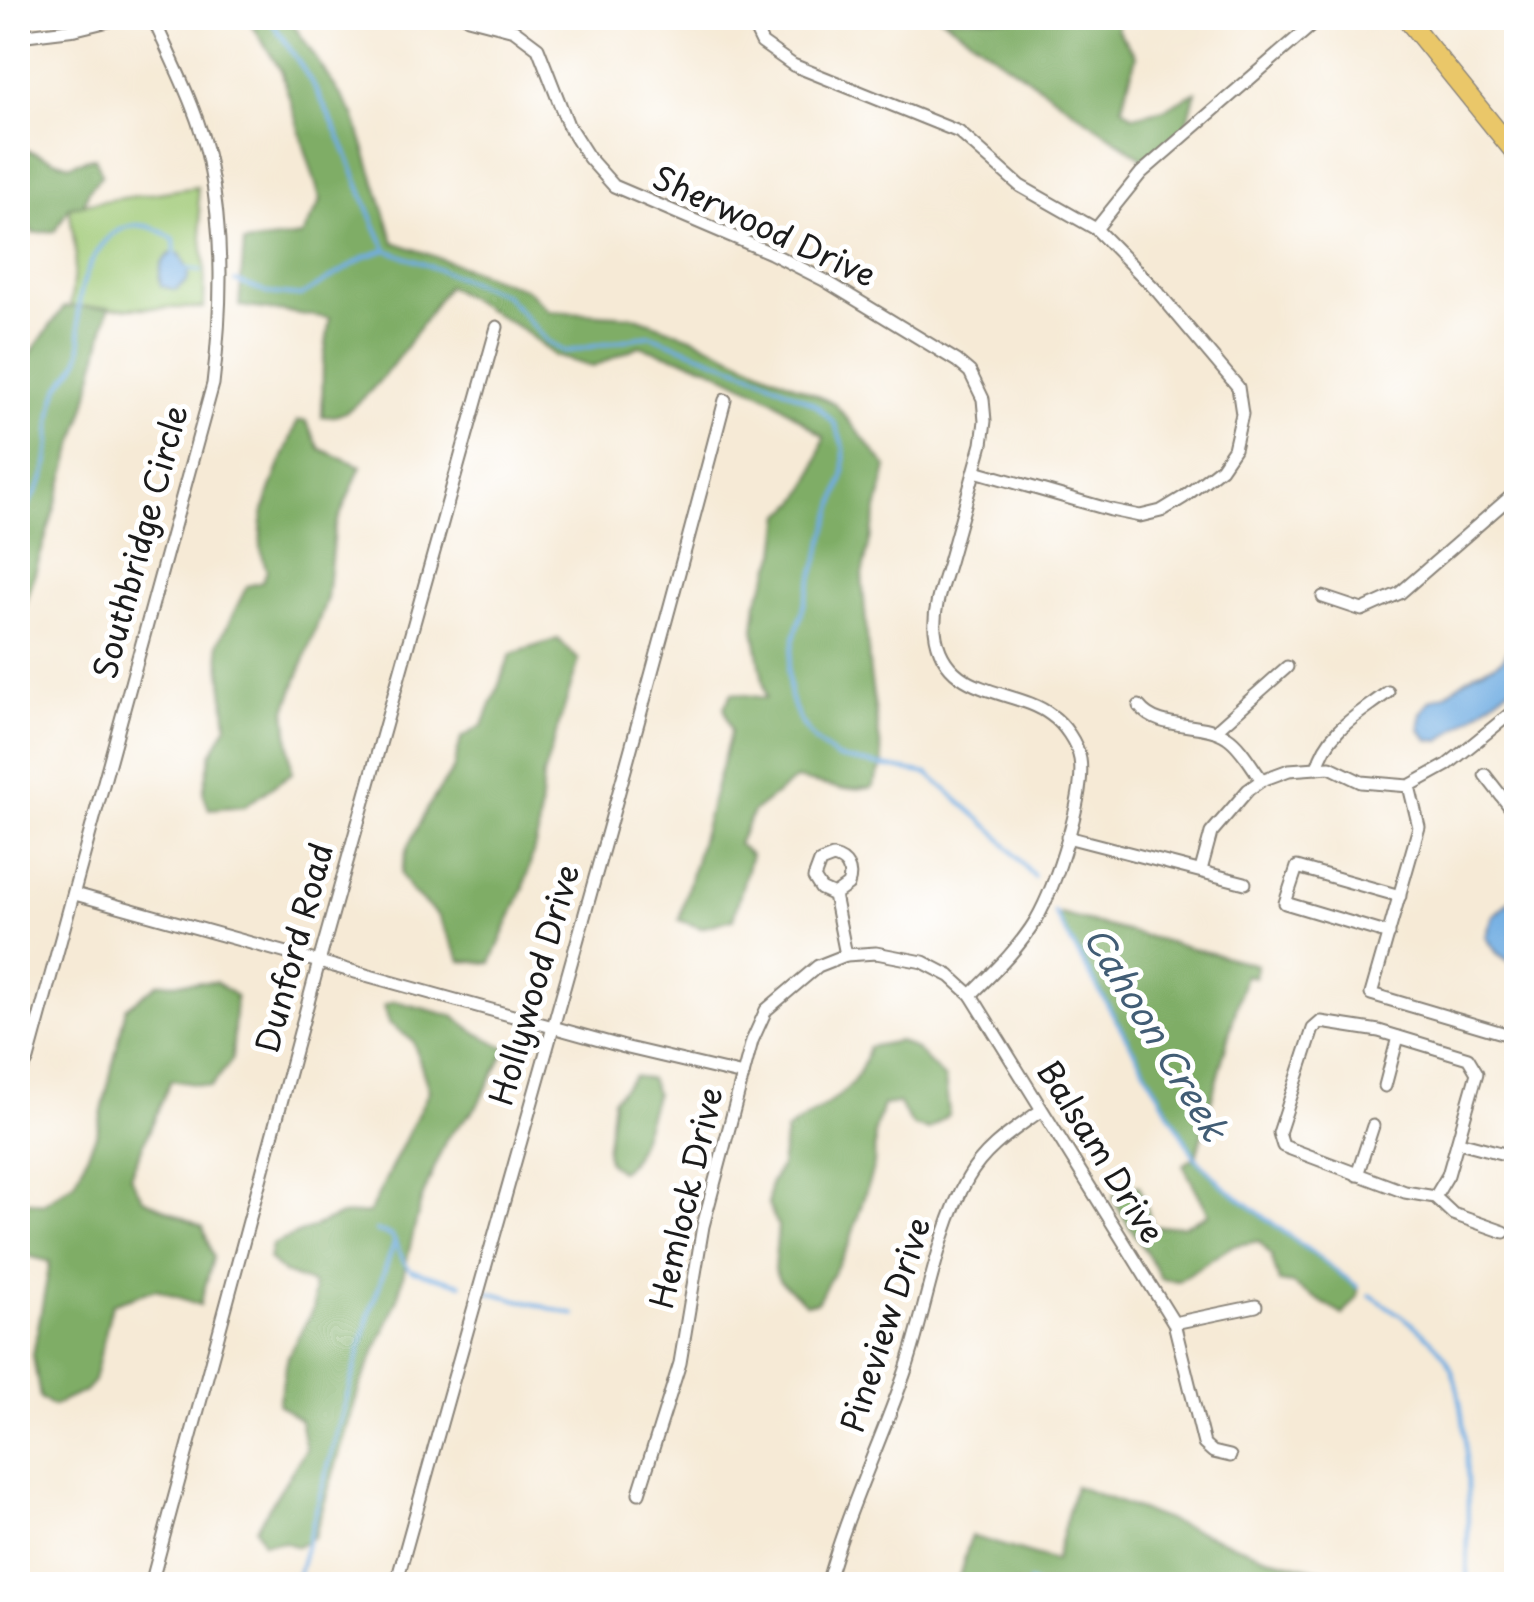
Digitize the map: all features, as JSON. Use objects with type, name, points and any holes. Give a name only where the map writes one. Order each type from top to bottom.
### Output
[{"type":"main road","points":[[1406,18],[1516,154]]},
{"type":"street","points":[[18,36],[120,18]]},
{"type":"street","name":"Southbridge Circle","points":[[18,1078],[28,1059],[75,894],[212,384],[220,327],[222,250],[208,159],[190,104],[153,18]]},
{"type":"street","name":"Sherwood Drive","points":[[468,18],[514,30],[538,48],[568,125],[589,158],[614,186],[824,280],[941,350],[970,372],[983,399],[985,421],[975,472],[938,602],[935,630],[947,660],[959,675],[994,694],[1053,716],[1071,738],[1081,770],[1067,837],[1048,897],[1035,922],[1006,960],[971,995]]},
{"type":"street","points":[[750,18],[762,42],[793,65],[959,132],[1020,186],[1096,229],[1157,290],[1238,387],[1242,414],[1234,449],[1220,468],[1161,511],[1140,516],[975,472]]},
{"type":"street","points":[[1096,229],[1141,172],[1320,18]]},
{"type":"street","name":"Dunford Road","points":[[151,1584],[497,326]]},
{"type":"street","name":"Hollywood Drive","points":[[396,1584],[653,675],[725,400]]},
{"type":"street","points":[[1322,597],[1362,610],[1400,593],[1516,492]]},
{"type":"street","points":[[1215,731],[1287,667]]},
{"type":"street","points":[[1317,768],[1323,746],[1332,735],[1388,692]]},
{"type":"street","points":[[1139,706],[1156,719],[1215,731],[1230,738],[1262,780]]},
{"type":"street","points":[[1201,870],[1211,833],[1248,790],[1262,780],[1289,770],[1330,767],[1361,782],[1409,786],[1448,765],[1516,708]]},
{"type":"street","points":[[1485,775],[1516,814]]},
{"type":"street","points":[[1409,786],[1418,828],[1371,994],[1516,1037]]},
{"type":"street","points":[[1067,837],[1246,883]]},
{"type":"street","points":[[1389,934],[1286,903],[1291,885],[1297,866],[1400,896]]},
{"type":"street","points":[[75,894],[628,1048],[743,1076]]},
{"type":"street","points":[[834,894],[846,955]]},
{"type":"street","name":"Balsam Drive","points":[[846,955],[888,954],[923,962],[950,976],[971,995],[1174,1323],[1204,1444],[1212,1452],[1230,1456]]},
{"type":"street","name":"Hemlock Drive","points":[[639,1493],[680,1363],[703,1226],[752,1041],[766,1010],[818,966],[846,955]]},
{"type":"street","points":[[1435,1197],[1448,1175],[1478,1073],[1468,1058],[1321,1022],[1313,1029],[1279,1133],[1283,1146],[1405,1192],[1435,1197],[1453,1214],[1504,1232]]},
{"type":"street","points":[[1385,1086],[1398,1038]]},
{"type":"street","name":"Pineview Drive","points":[[827,1584],[847,1517],[904,1374],[954,1208],[968,1178],[989,1149],[1040,1111]]},
{"type":"street","points":[[1357,1175],[1372,1126]]},
{"type":"street","points":[[1459,1142],[1516,1157]]},
{"type":"street","points":[[1174,1323],[1256,1306]]},
{"type":"street","points":[[18,1578],[40,1584]]},
{"type":"green space","points":[[248,18],[289,18],[354,115],[394,242],[528,290],[549,311],[633,316],[697,339],[835,404],[887,467],[862,575],[883,764],[872,788],[842,789],[796,779],[753,812],[738,844],[751,855],[733,919],[701,928],[679,920],[731,731],[724,707],[732,693],[766,698],[754,629],[757,602],[777,553],[782,514],[805,490],[824,437],[773,399],[708,367],[639,346],[593,367],[555,356],[523,330],[447,286],[398,358],[367,395],[338,415],[322,417],[323,364],[330,318],[239,306],[244,243],[302,236],[321,201],[281,71]]},
{"type":"green space","points":[[942,18],[1120,18],[1117,29],[1136,56],[1122,107],[1133,116],[1164,109],[1196,92],[1185,129],[1146,161]]},
{"type":"green space","points":[[18,147],[69,165],[95,157],[102,175],[83,205],[69,207],[55,231],[33,233],[18,210]]},
{"type":"green space","points":[[197,187],[205,269],[204,308],[70,308],[76,255],[69,206]]},
{"type":"green space","points":[[64,307],[109,307],[87,402],[18,629],[18,379],[28,357]]},
{"type":"green space","points":[[297,421],[306,421],[320,449],[361,466],[334,530],[327,598],[286,710],[292,773],[245,806],[209,809],[203,793],[211,754],[227,725],[218,644],[247,586],[262,582],[267,571],[262,552],[263,514]]},
{"type":"green space","points":[[558,639],[579,660],[543,776],[538,834],[524,887],[491,963],[461,961],[438,916],[411,891],[401,874],[407,848],[454,768],[461,738],[483,725],[511,654]]},
{"type":"green space","points":[[1060,914],[1257,965],[1254,977],[1245,975],[1196,1157],[1223,1186],[1358,1287],[1358,1296],[1343,1315],[1292,1284],[1279,1282],[1271,1255],[1259,1241],[1232,1246],[1178,1281],[1161,1279],[1113,1198],[1119,1186],[1139,1186],[1153,1227],[1185,1225],[1209,1214],[1183,1165],[1195,1157],[1058,919]]},
{"type":"green space","points":[[216,982],[236,996],[232,1060],[211,1087],[171,1080],[130,1176],[143,1199],[203,1227],[213,1258],[200,1305],[156,1289],[112,1304],[94,1381],[85,1391],[53,1406],[40,1398],[33,1355],[50,1262],[18,1253],[18,1200],[43,1204],[75,1182],[97,1133],[126,1008],[159,983]]},
{"type":"green space","points":[[395,1001],[453,1016],[507,1048],[477,1106],[446,1139],[421,1201],[397,1301],[360,1386],[314,1537],[297,1547],[285,1542],[263,1543],[256,1528],[306,1449],[300,1420],[278,1404],[288,1356],[314,1307],[313,1284],[284,1273],[269,1259],[272,1245],[341,1215],[369,1213],[429,1091],[413,1041],[389,1023],[384,1005]]},
{"type":"green space","points":[[899,1041],[916,1049],[945,1079],[949,1114],[929,1130],[913,1126],[898,1103],[883,1105],[875,1131],[874,1165],[849,1245],[817,1302],[806,1304],[779,1280],[774,1270],[778,1226],[768,1205],[770,1184],[781,1166],[786,1131],[848,1088],[864,1063],[868,1047]]},
{"type":"green space","points":[[634,1076],[650,1079],[656,1093],[638,1148],[620,1171],[609,1163],[606,1152],[613,1099]]},
{"type":"green space","points":[[1075,1486],[1273,1559],[1372,1584],[957,1584],[971,1536],[1055,1561]]},
{"type":"water","points":[[170,254],[180,254],[189,273],[187,281],[176,290],[161,286],[160,281],[162,264]]},
{"type":"water","points":[[1516,634],[1516,683],[1440,741],[1429,740],[1420,730],[1421,713],[1430,700],[1504,658]]},
{"type":"water","points":[[1516,895],[1516,966],[1497,953],[1486,937],[1493,916]]},
{"type":"waterway","name":"Cahoon Creek","points":[[269,18],[302,67],[339,135],[387,250],[505,295],[548,342],[565,352],[650,335],[759,376],[816,405],[835,424],[844,448],[844,474],[794,638],[788,671],[790,697],[800,721],[815,741],[837,758],[928,774],[995,832],[1034,877]]},
{"type":"waterway","points":[[18,547],[26,509],[45,475],[55,401],[60,386],[79,359],[81,293],[95,256],[106,240],[136,225],[154,228],[174,240],[175,255]]},
{"type":"waterway","points":[[235,281],[268,293],[301,296],[367,256],[386,250]]},
{"type":"waterway","points":[[187,269],[201,271]]},
{"type":"waterway","name":"Cahoon Creek","points":[[1054,912],[1195,1157],[1223,1186],[1358,1287]]},
{"type":"waterway","points":[[376,1231],[392,1236],[411,1270],[461,1284]]},
{"type":"waterway","points":[[296,1584],[371,1309],[395,1241]]},
{"type":"waterway","points":[[489,1292],[575,1315]]},
{"type":"waterway","name":"Cahoon Creek","points":[[1370,1295],[1427,1337],[1453,1372],[1467,1464],[1467,1584]]},
{"type":"waterway","points":[[1029,1582],[1034,1584]]}]
